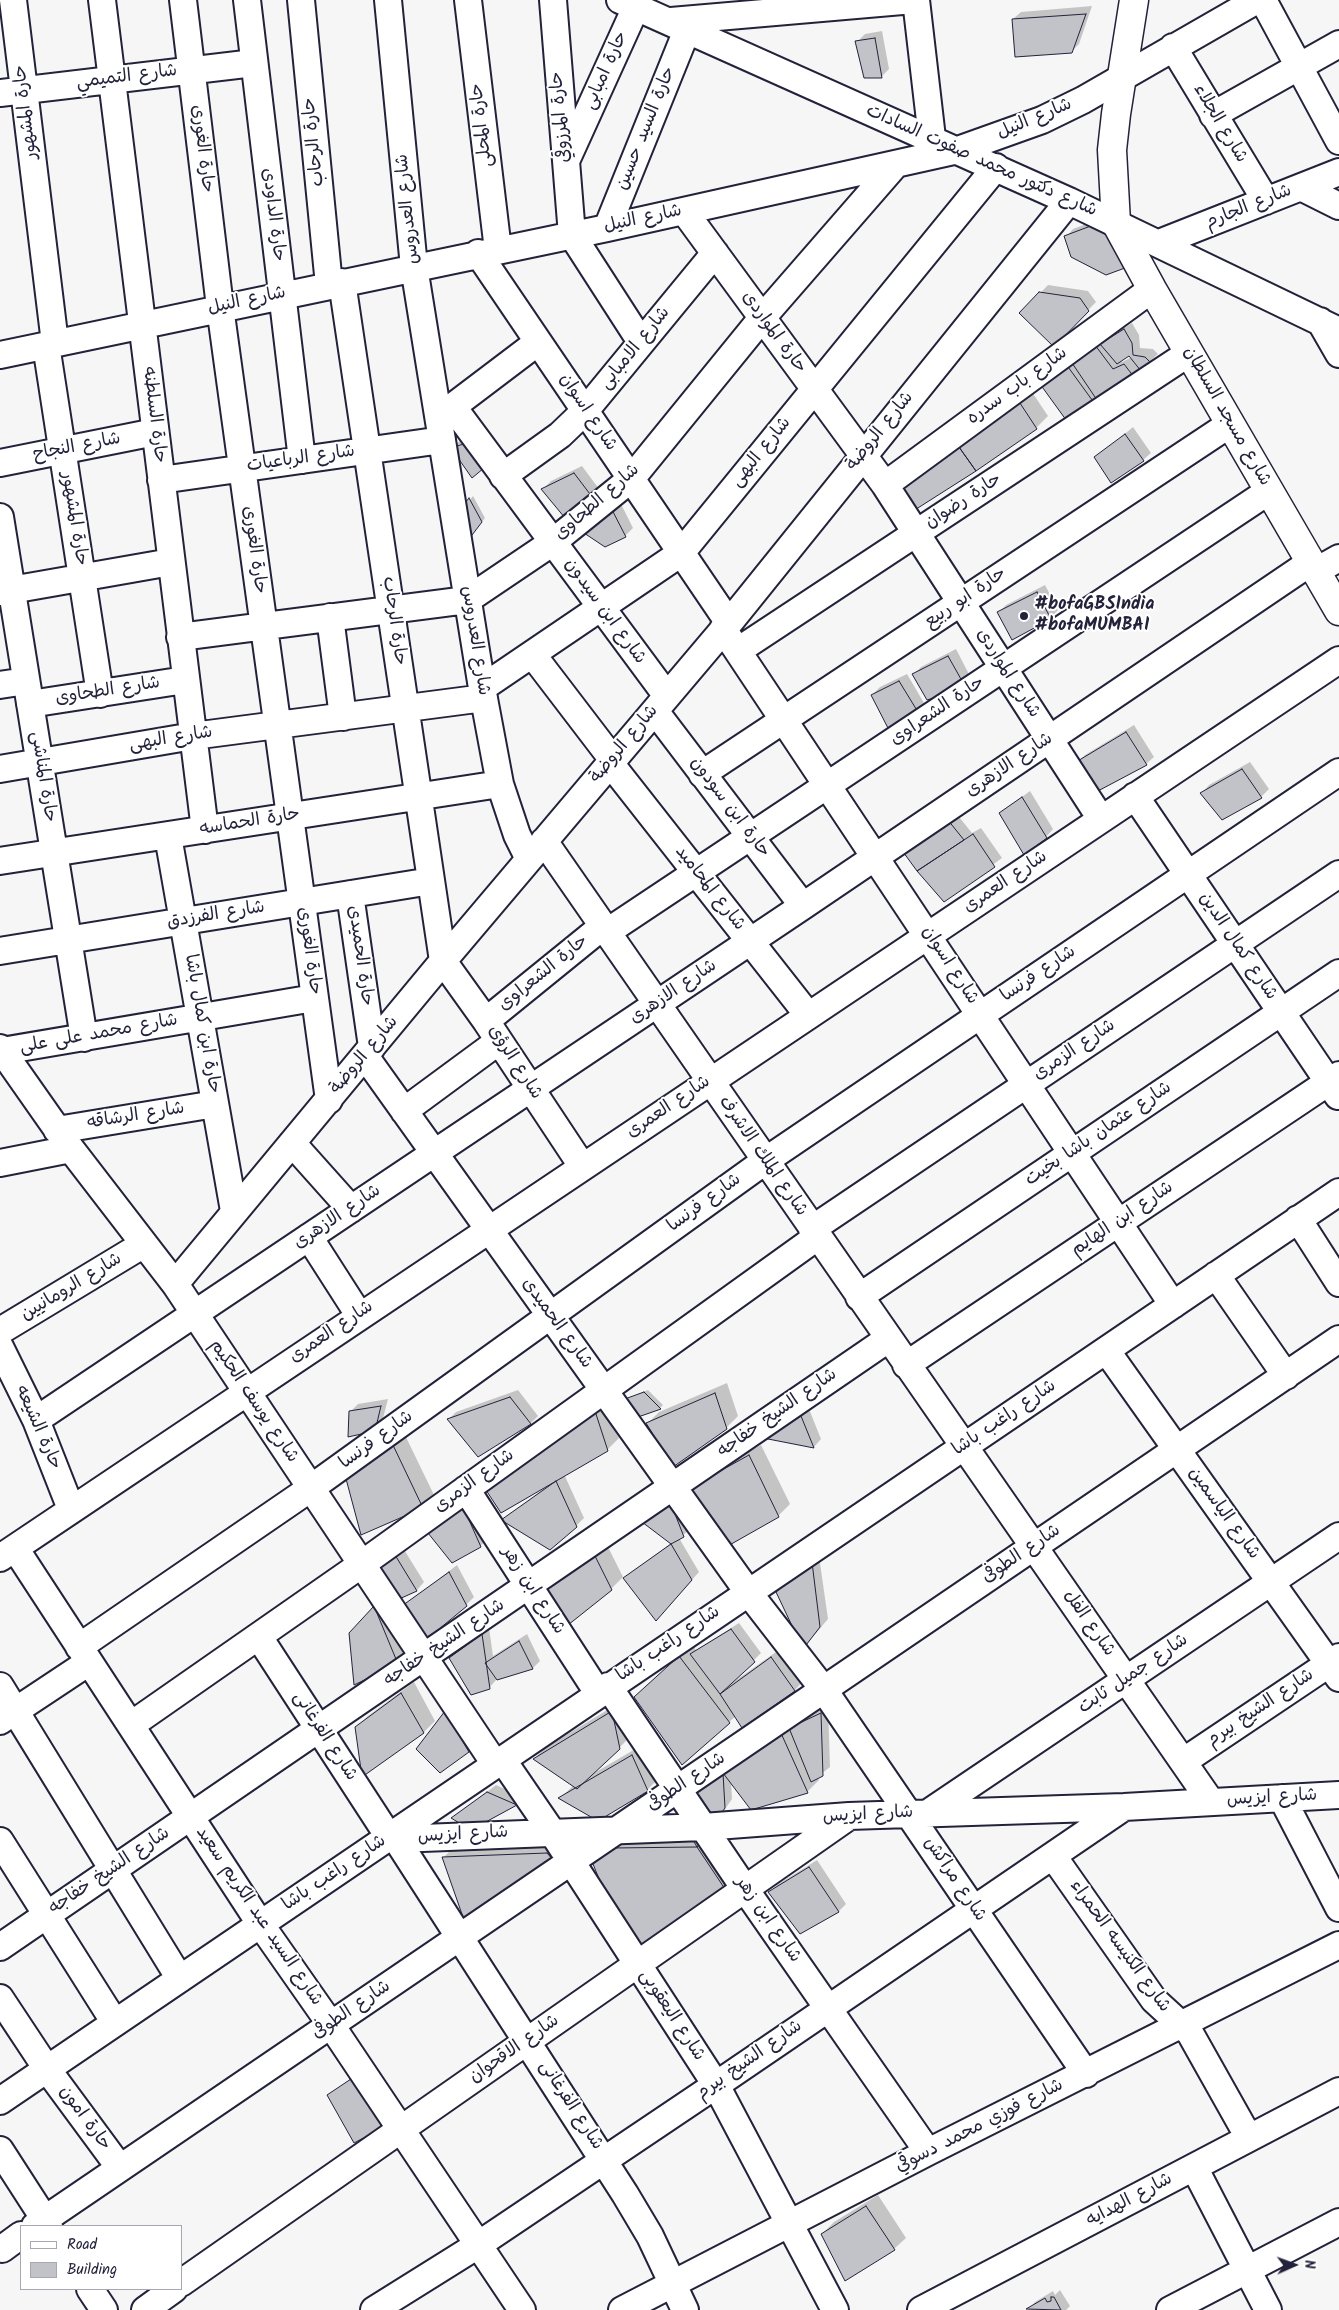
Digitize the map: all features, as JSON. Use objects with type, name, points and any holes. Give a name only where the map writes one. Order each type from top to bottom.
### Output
[{"type":"main road","points":[[1116,223],[1112,150],[1134,0]]},
{"type":"main road","name":"شارع مسجد السلطان","points":[[1116,223],[1269,491],[1322,564],[1339,611]]},
{"type":"street","name":"حارة المشهور","points":[[13,0],[12,91],[51,344],[62,451],[100,694]]},
{"type":"street","name":"حارة السلطنه","points":[[102,0],[205,830]]},
{"type":"street","name":"حارة الغورى","points":[[183,0],[220,307],[329,1100]]},
{"type":"street","name":"حارة الداودى","points":[[247,0],[302,460]]},
{"type":"street","name":"حارة الرحاب","points":[[301,0],[336,283],[367,450],[443,961]]},
{"type":"street","name":"شارع العدروس","points":[[388,0],[414,267],[444,421],[482,693],[500,784],[514,827],[536,850]]},
{"type":"street","name":"حارة المحلى","points":[[468,0],[488,252]]},
{"type":"street","name":"حارة المرزوقي","points":[[553,0],[572,235]]},
{"type":"street","points":[[678,25],[915,0],[932,138]]},
{"type":"street","name":"شارع النيل","points":[[0,355],[282,294],[607,228],[958,150],[1042,120],[1122,77],[1256,0]]},
{"type":"street","points":[[1263,0],[1339,141]]},
{"type":"street","name":"حارة امبابى","points":[[566,162],[628,3]]},
{"type":"street","name":"شارع دكتور محمد صفوت السادات","points":[[628,3],[1069,201],[1330,326]]},
{"type":"street","name":"حارة السيد حسين","points":[[607,228],[678,25]]},
{"type":"street","points":[[1213,115],[1339,44]]},
{"type":"street","name":"شارع الجلاء","points":[[1173,47],[1266,201]]},
{"type":"street","name":"شارع التميمي","points":[[12,91],[254,63]]},
{"type":"street","name":"شارع الطحاوى","points":[[180,637],[468,600],[553,542],[631,480],[762,318],[896,164]]},
{"type":"street","name":"شارع البهى","points":[[0,769],[193,736],[406,708],[482,693],[532,654],[681,553],[996,168]]},
{"type":"street","name":"شارع الجارم","points":[[1159,243],[1339,172]]},
{"type":"street","points":[[1301,187],[1339,206]]},
{"type":"street","name":"شارع الروضة","points":[[175,1284],[443,961],[726,626],[1069,201]]},
{"type":"street","name":"حارة المواردى","points":[[684,211],[862,456]]},
{"type":"street","points":[[572,235],[641,342]]},
{"type":"street","name":"شارع اسوان","points":[[488,252],[538,342],[681,553],[739,650],[784,719],[1173,1305]]},
{"type":"street","name":"شارع الامبابى","points":[[504,476],[560,435],[585,411],[715,252]]},
{"type":"street","name":"شارع باب سدره","points":[[885,485],[1152,289]]},
{"type":"street","points":[[1330,326],[1339,354]]},
{"type":"street","points":[[444,421],[538,342]]},
{"type":"street","name":"حارة رضوان","points":[[739,650],[1189,353]]},
{"type":"street","name":"شارع الرباعيات","points":[[161,480],[367,450],[444,421]]},
{"type":"street","name":"شارع ابن سيدون","points":[[444,421],[504,476],[602,608],[661,703]]},
{"type":"street","name":"حارة ابو ربيع","points":[[702,774],[1230,424]]},
{"type":"street","name":"شارع النجاح","points":[[0,463],[155,432]]},
{"type":"street","name":"شارع المواردى","points":[[862,456],[885,485],[1101,819]]},
{"type":"street","name":"حارة الشعراوى","points":[[404,1111],[605,929],[696,873],[828,786],[1269,491]]},
{"type":"street","name":"حارة المناشى","points":[[0,517],[6,591],[28,692],[84,1038]]},
{"type":"street","points":[[6,591],[171,562]]},
{"type":"street","name":"شارع الازهرى","points":[[36,1420],[1049,740],[1322,564]]},
{"type":"street","points":[[330,617],[343,717]]},
{"type":"street","name":"شارع المحاميد","points":[[532,654],[696,873],[808,1015]]},
{"type":"street","name":"شارع العمرى","points":[[7,1553],[359,1315],[1339,660]]},
{"type":"street","name":"شارع الطحاوى","points":[[0,686],[28,692],[100,694],[185,680]]},
{"type":"street","name":"حارة ابن سودون","points":[[661,703],[702,774],[804,906]]},
{"type":"street","name":"شارع فرنسا","points":[[8,1716],[84,1655],[311,1488],[765,1161],[1339,772]]},
{"type":"street","name":"حارة الحماسه","points":[[0,861],[419,798],[500,784]]},
{"type":"street","name":"شارع كمال الدين","points":[[1135,796],[1282,1012],[1336,1085]]},
{"type":"street","name":"حارة ابن كمال باشا","points":[[168,836],[234,1212]]},
{"type":"street","name":"شارع الملك الاشرف","points":[[536,850],[605,929],[963,1448]]},
{"type":"street","name":"شارع الزمرى","points":[[131,1725],[362,1564],[604,1390],[815,1233],[1027,1084],[1339,874]]},
{"type":"street","name":"شارع الفرزدق","points":[[0,951],[431,881]]},
{"type":"street","name":"حارة الحميدى","points":[[350,894],[368,1051]]},
{"type":"street","name":"شارع الرؤى","points":[[443,961],[493,1031],[582,1166]]},
{"type":"street","name":"شارع عثمان باشا بخيت","points":[[860,1297],[1339,974]]},
{"type":"street","name":"شارع محمد على على","points":[[1,1050],[84,1038],[314,998]]},
{"type":"street","name":"شارع يوسف الحكيم","points":[[1,1050],[64,1140],[175,1284],[425,1658],[498,1762]]},
{"type":"street","name":"شارع الحميدى","points":[[368,1051],[404,1111],[748,1592]]},
{"type":"street","name":"شارع ابن الهايم","points":[[906,1366],[1119,1223],[1336,1085]]},
{"type":"street","name":"شارع الرشاقه","points":[[0,1163],[64,1140],[215,1104]]},
{"type":"street","points":[[292,1143],[351,1209]]},
{"type":"street","name":"شارع راغب باشا","points":[[0,2101],[393,1837],[603,1690],[1339,1192]]},
{"type":"street","points":[[1298,1219],[1339,1283]]},
{"type":"street","points":[[309,1237],[359,1315]]},
{"type":"street","name":"شارع الرومانيين","points":[[0,1331],[144,1244]]},
{"type":"street","points":[[1216,1275],[1286,1376]]},
{"type":"street","name":"شارع الشيخ خفاجه","points":[[0,1947],[320,1730],[888,1339]]},
{"type":"street","name":"شارع الطوفى","points":[[43,2224],[120,2168],[1339,1339]]},
{"type":"street","name":"حارة الشيعه","points":[[0,1347],[36,1420],[71,1509]]},
{"type":"street","name":"شارع الياسمين","points":[[1106,1350],[1272,1583],[1336,1666]]},
{"type":"street","name":"شارع الفل","points":[[963,1448],[1211,1802]]},
{"type":"street","name":"شارع ابن زهر","points":[[466,1489],[529,1586],[603,1690],[678,1789],[744,1889],[928,2152]]},
{"type":"street","name":"شارع جميل ثابت","points":[[919,1814],[1127,1680],[1339,1536]]},
{"type":"street","name":"شارع السيد عبد الكريم سعيد","points":[[7,1553],[84,1655],[260,1925],[331,2025],[522,2310]]},
{"type":"street","name":"شارع مراكش","points":[[748,1592],[919,1814],[974,1908],[1086,2074]]},
{"type":"street","name":"شارع الفرغانى","points":[[260,1636],[320,1730],[460,1937],[604,2159],[650,2236],[685,2310]]},
{"type":"street","name":"شارع الشيخ بيرم","points":[[1184,1761],[1336,1666]]},
{"type":"street","points":[[0,1686],[8,1716],[113,1870],[180,1980]]},
{"type":"street","name":"شارع اليعقوبى","points":[[498,1762],[552,1832],[716,2085],[835,2310]]},
{"type":"street","name":"شارع ايزيس","points":[[393,1837],[703,1827],[849,1816],[1124,1807],[1339,1795]]},
{"type":"street","points":[[1282,1798],[1339,1908]]},
{"type":"street","name":"شارع الشيخ بيرم","points":[[374,2310],[407,2302],[478,2245],[1124,1807]]},
{"type":"street","name":"شارع الاقحوان","points":[[182,2282],[849,1816]]},
{"type":"street","points":[[0,1841],[115,2023]]},
{"type":"street","name":"شارع الكنيسه الحمراء","points":[[1053,1856],[1154,2000],[1172,2018],[1183,2025],[1198,2046],[1249,2138]]},
{"type":"street","name":"شارع فوزي محمد دسوقي","points":[[622,2310],[928,2152],[1339,1945]]},
{"type":"street","name":"حارة امون","points":[[0,1998],[47,2069],[120,2168]]},
{"type":"street","name":"شارع الهدايه","points":[[921,2310],[1339,2091]]},
{"type":"street","points":[[0,2150],[43,2224]]},
{"type":"street","points":[[1194,2167],[1268,2310]]},
{"type":"street","points":[[1170,2310],[1339,2222]]},
{"type":"street","points":[[91,2290],[104,2310]]},
{"type":"street","points":[[145,2310],[173,2290]]},
{"type":"building","points":[[1086,14],[1072,53],[1015,57],[1012,19]]},
{"type":"building","points":[[875,38],[882,78],[864,78],[855,41]]},
{"type":"building","points":[[1104,221],[1133,265],[1106,275],[1071,257],[1064,236]]},
{"type":"building","points":[[1039,292],[1080,298],[1089,311],[1054,347],[1019,313]]},
{"type":"building","points":[[1124,329],[1132,343],[1133,355],[1145,357],[1151,363],[1141,371],[1129,356],[1117,364],[1100,344]]},
{"type":"building","points":[[1092,341],[1113,369],[1124,364],[1134,377],[1097,400],[1068,357]]},
{"type":"building","points":[[1063,360],[1095,404],[1069,424],[1040,384]]},
{"type":"building","points":[[1016,397],[1037,429],[976,471],[954,440]]},
{"type":"building","points":[[1125,434],[1144,461],[1111,483],[1094,457]]},
{"type":"building","points":[[954,440],[976,471],[910,513],[892,485]]},
{"type":"building","points":[[473,441],[490,463],[472,478],[451,448]]},
{"type":"building","points":[[574,473],[596,502],[565,518],[541,489]]},
{"type":"building","points":[[469,498],[482,522],[469,539],[458,512]]},
{"type":"building","points":[[609,504],[626,537],[605,547],[578,529]]},
{"type":"building","name":"#bofaGBSIndia #bofaMUMBAI","points":[[1037,592],[1051,619],[1012,640],[997,612]]},
{"type":"building","points":[[948,656],[966,688],[927,700],[912,674]]},
{"type":"building","points":[[899,681],[918,712],[889,730],[871,695]]},
{"type":"building","points":[[1126,732],[1147,765],[1096,792],[1076,762]]},
{"type":"building","points":[[1242,769],[1262,798],[1222,820],[1200,793]]},
{"type":"building","points":[[1022,797],[1047,838],[1024,855],[999,813]]},
{"type":"building","points":[[939,809],[964,840],[917,871],[893,838]]},
{"type":"building","points":[[973,834],[995,867],[944,902],[917,871]]},
{"type":"building","points":[[644,1392],[661,1409],[638,1417],[622,1400]]},
{"type":"building","points":[[715,1393],[727,1429],[673,1467],[646,1423]]},
{"type":"building","points":[[510,1397],[531,1424],[478,1457],[447,1419]]},
{"type":"building","points":[[381,1406],[375,1431],[348,1437],[349,1411]]},
{"type":"building","points":[[595,1411],[608,1451],[501,1513],[484,1487]]},
{"type":"building","points":[[801,1416],[814,1448],[763,1438]]},
{"type":"building","points":[[392,1443],[423,1508],[361,1535],[345,1475]]},
{"type":"building","points":[[749,1455],[779,1517],[726,1547],[688,1489]]},
{"type":"building","points":[[556,1481],[577,1527],[550,1550],[501,1520]]},
{"type":"building","points":[[670,1501],[684,1537],[671,1544],[642,1522]]},
{"type":"building","points":[[461,1502],[481,1547],[452,1563],[424,1528]]},
{"type":"building","points":[[671,1544],[692,1580],[656,1621],[623,1578]]},
{"type":"building","points":[[392,1550],[417,1591],[397,1600],[371,1557]]},
{"type":"building","points":[[595,1556],[612,1590],[568,1625],[538,1580]]},
{"type":"building","points":[[812,1562],[820,1627],[803,1649],[776,1592]]},
{"type":"building","points":[[449,1572],[467,1606],[422,1643],[399,1608]]},
{"type":"building","points":[[374,1606],[398,1664],[354,1685],[349,1633]]},
{"type":"building","points":[[731,1629],[755,1662],[720,1694],[690,1654]]},
{"type":"building","points":[[482,1634],[490,1689],[471,1695],[449,1658]]},
{"type":"building","points":[[519,1641],[533,1669],[497,1680],[485,1663]]},
{"type":"building","points":[[679,1656],[730,1723],[682,1765],[634,1697]]},
{"type":"building","points":[[771,1657],[795,1691],[742,1728],[720,1694]]},
{"type":"building","points":[[401,1693],[424,1733],[362,1777],[355,1727]]},
{"type":"building","points":[[445,1711],[469,1752],[440,1773],[416,1749]]},
{"type":"building","points":[[612,1711],[620,1749],[577,1789],[533,1759]]},
{"type":"building","points":[[821,1713],[823,1776],[811,1782],[789,1728]]},
{"type":"building","points":[[776,1722],[808,1793],[751,1810],[723,1773]]},
{"type":"building","points":[[632,1755],[648,1791],[598,1821],[558,1798]]},
{"type":"building","points":[[723,1773],[725,1808],[697,1847],[674,1806]]},
{"type":"building","points":[[487,1792],[517,1805],[471,1830],[451,1818]]},
{"type":"building","points":[[697,1847],[731,1898],[629,1953],[593,1864],[612,1848]]},
{"type":"building","points":[[547,1853],[554,1861],[464,1920],[442,1857]]},
{"type":"building","points":[[809,1867],[839,1912],[800,1934],[768,1892]]},
{"type":"building","points":[[357,2075],[386,2126],[354,2143],[327,2095]]},
{"type":"building","points":[[866,2206],[895,2250],[845,2281],[821,2234]]},
{"type":"building","points":[[1051,2297],[1054,2297],[1061,2310],[1026,2309],[1045,2298],[1047,2302],[1051,2301]]},
{"type":"place","name":"#bofaGBSIndia #bofaMUMBAI","points":[[1024,616]]}]
